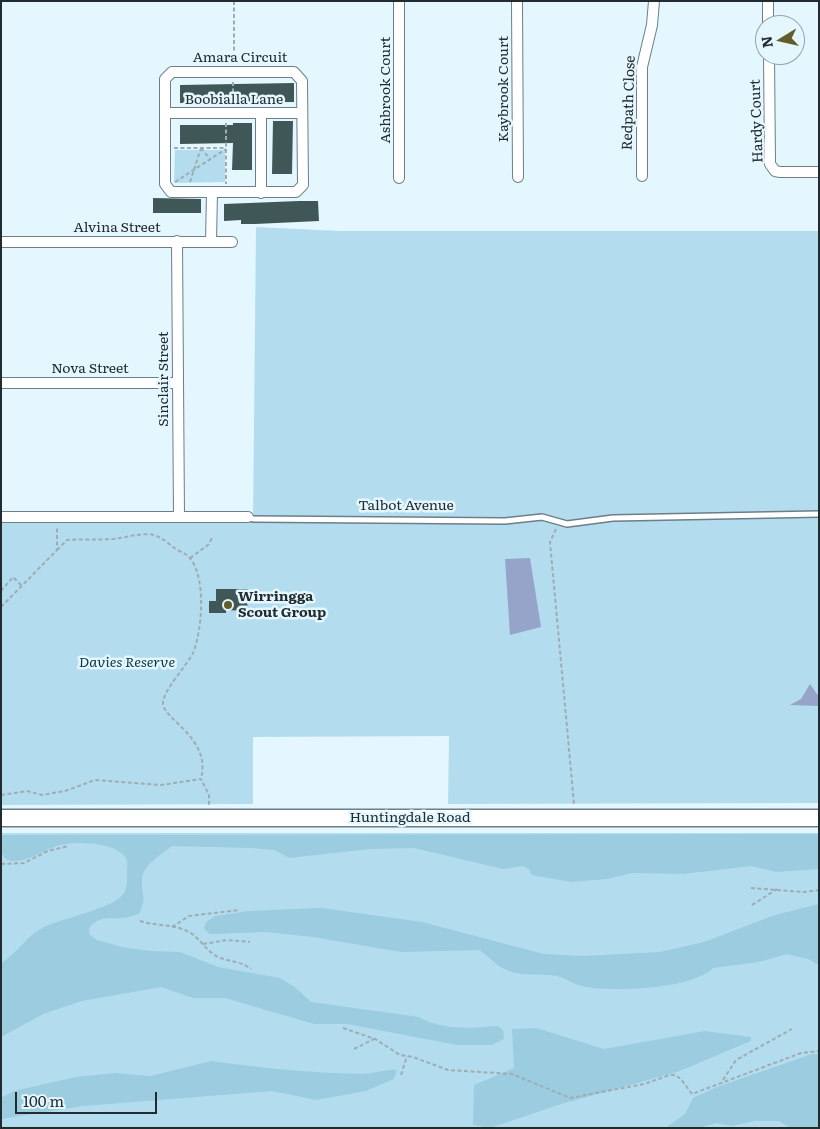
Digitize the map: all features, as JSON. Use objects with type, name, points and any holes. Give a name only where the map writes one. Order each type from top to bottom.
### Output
[{"type":"main road","name":"Huntingdale Road","points":[[1,818],[819,818]]},
{"type":"street","name":"Ashbrook Court","points":[[399,1],[399,178]]},
{"type":"street","name":"Kaybrook Court","points":[[517,1],[518,177]]},
{"type":"street","name":"Redpath Close","points":[[642,176],[642,67],[652,25],[654,1]]},
{"type":"street","points":[[768,1],[768,15]]},
{"type":"street","name":"Hardy Court","points":[[769,65],[771,167],[780,172],[819,172]]},
{"type":"street","name":"Amara Circuit","points":[[172,72],[233,72],[294,72],[302,81],[303,185],[300,190],[296,192],[261,193],[171,192],[167,189],[165,79],[172,72]]},
{"type":"street","points":[[261,113],[261,193]]},
{"type":"street","name":"Boobialla Lane","points":[[165,114],[302,113]]},
{"type":"street","points":[[212,192],[212,242]]},
{"type":"street","name":"Alvina Street","points":[[1,242],[232,242]]},
{"type":"street","name":"Sinclair Street","points":[[177,242],[179,517]]},
{"type":"street","name":"Nova Street","points":[[1,383],[178,382]]},
{"type":"street","name":"Talbot Avenue","points":[[1,517],[250,518]]},
{"type":"lane","name":"Talbot Avenue","points":[[250,518],[505,521],[542,517],[567,524],[613,518],[819,514]]},
{"type":"path","points":[[226,184],[226,148],[233,72],[234,1]]},
{"type":"path","points":[[165,148],[226,148]]},
{"type":"path","points":[[201,148],[210,159]]},
{"type":"path","points":[[189,184],[201,148]]},
{"type":"path","points":[[173,183],[226,148]]},
{"type":"path","points":[[58,517],[58,550]]},
{"type":"path","points":[[559,522],[550,542],[576,818]]},
{"type":"path","points":[[1,607],[67,540],[114,539],[141,534],[155,536],[169,542],[190,558],[199,582],[200,632],[192,653],[165,695],[163,704],[166,711],[192,737],[201,755],[203,770],[201,779]]},
{"type":"path","points":[[190,558],[208,544],[212,538]]},
{"type":"path","points":[[1,591],[13,578],[22,586]]},
{"type":"path","points":[[1,795],[27,791],[42,796],[65,791],[95,780],[161,785],[201,779]]},
{"type":"path","points":[[201,779],[206,785],[209,795],[209,818]]},
{"type":"path","points":[[1,864],[24,863],[48,852],[69,846]]},
{"type":"path","points":[[751,888],[804,892],[819,890]]},
{"type":"path","points":[[752,905],[778,889]]},
{"type":"path","points":[[172,927],[189,916],[240,910]]},
{"type":"path","points":[[140,921],[192,933],[217,956],[239,962],[251,970]]},
{"type":"path","points":[[203,944],[226,940],[250,942]]},
{"type":"path","points":[[343,1028],[375,1039],[400,1055],[448,1070],[512,1074],[570,1098],[644,1084],[670,1075],[676,1075],[681,1079],[692,1094],[801,1053],[819,1050]]},
{"type":"path","points":[[723,1082],[736,1060],[792,1029]]},
{"type":"path","points":[[354,1049],[375,1039]]},
{"type":"path","points":[[401,1075],[407,1056]]},
{"type":"green space","points":[[175,150],[225,150],[225,182],[174,183]]},
{"type":"green space","name":"Davies Reserve","points":[[256,227],[340,231],[819,231],[819,803],[448,804],[449,736],[253,737],[253,804],[1,805],[1,523],[253,522]]},
{"type":"green space","points":[[1,833],[819,833],[819,1128],[1,1128]]},
{"type":"shaded area","points":[[530,558],[541,627],[510,635],[505,559]]},
{"type":"shaded area","points":[[810,684],[819,697],[819,706],[790,705],[801,699]]},
{"type":"shaded area","points":[[819,834],[819,869],[776,872],[751,866],[683,874],[631,873],[607,879],[571,882],[532,875],[529,869],[523,866],[503,869],[414,848],[369,849],[289,858],[275,850],[172,846],[153,860],[145,869],[142,880],[144,899],[139,914],[125,918],[101,919],[89,928],[90,935],[97,940],[122,947],[150,951],[180,952],[218,967],[280,978],[296,988],[311,1002],[419,1017],[447,1027],[498,1026],[503,1030],[504,1039],[492,1045],[457,1045],[347,1024],[314,1024],[225,998],[193,998],[161,987],[82,1001],[43,1014],[1,1037],[1,963],[38,930],[100,908],[119,898],[126,888],[127,860],[116,849],[107,846],[76,843],[60,845],[23,860],[9,860],[4,857],[2,852],[1,835]]},
{"type":"shaded area","points":[[819,904],[819,965],[808,959],[787,954],[759,962],[713,968],[703,975],[688,981],[650,988],[630,989],[595,988],[579,985],[557,976],[513,972],[499,966],[480,950],[401,952],[313,937],[267,932],[210,934],[204,929],[206,922],[215,916],[248,911],[322,908],[422,922],[544,954],[583,956],[660,952],[704,942],[775,915]]},
{"type":"shaded area","points":[[536,1028],[604,1049],[705,1031],[751,1037],[751,1041],[677,1072],[561,1104],[490,1128],[473,1125],[474,1085],[514,1068],[512,1029]]},
{"type":"shaded area","points":[[812,1054],[819,1054],[819,1128],[790,1128],[779,1121],[755,1121],[732,1126],[716,1123],[699,1128],[665,1128],[685,1114],[693,1098],[717,1087]]},
{"type":"shaded area","points":[[211,1061],[324,1073],[362,1074],[397,1070],[394,1079],[366,1091],[316,1100],[272,1091],[83,1106],[1,1119],[1,1098],[14,1091],[76,1077],[115,1073],[150,1076]]},
{"type":"building","points":[[294,83],[294,102],[180,103],[180,85]]},
{"type":"building","points":[[273,121],[293,121],[292,174],[272,174]]},
{"type":"building","points":[[233,123],[252,123],[252,170],[232,170],[233,143],[180,144],[180,125],[233,125]]},
{"type":"building","points":[[153,198],[201,199],[201,213],[153,213]]},
{"type":"building","points":[[318,201],[319,221],[241,224],[241,220],[224,221],[224,204]]},
{"type":"building","name":"Wirringga Scout Group","points":[[216,589],[248,589],[247,611],[226,610],[226,613],[209,613],[209,601],[216,601]]},
{"type":"place","name":"Wirringga Scout Group","points":[[228,605]]}]
